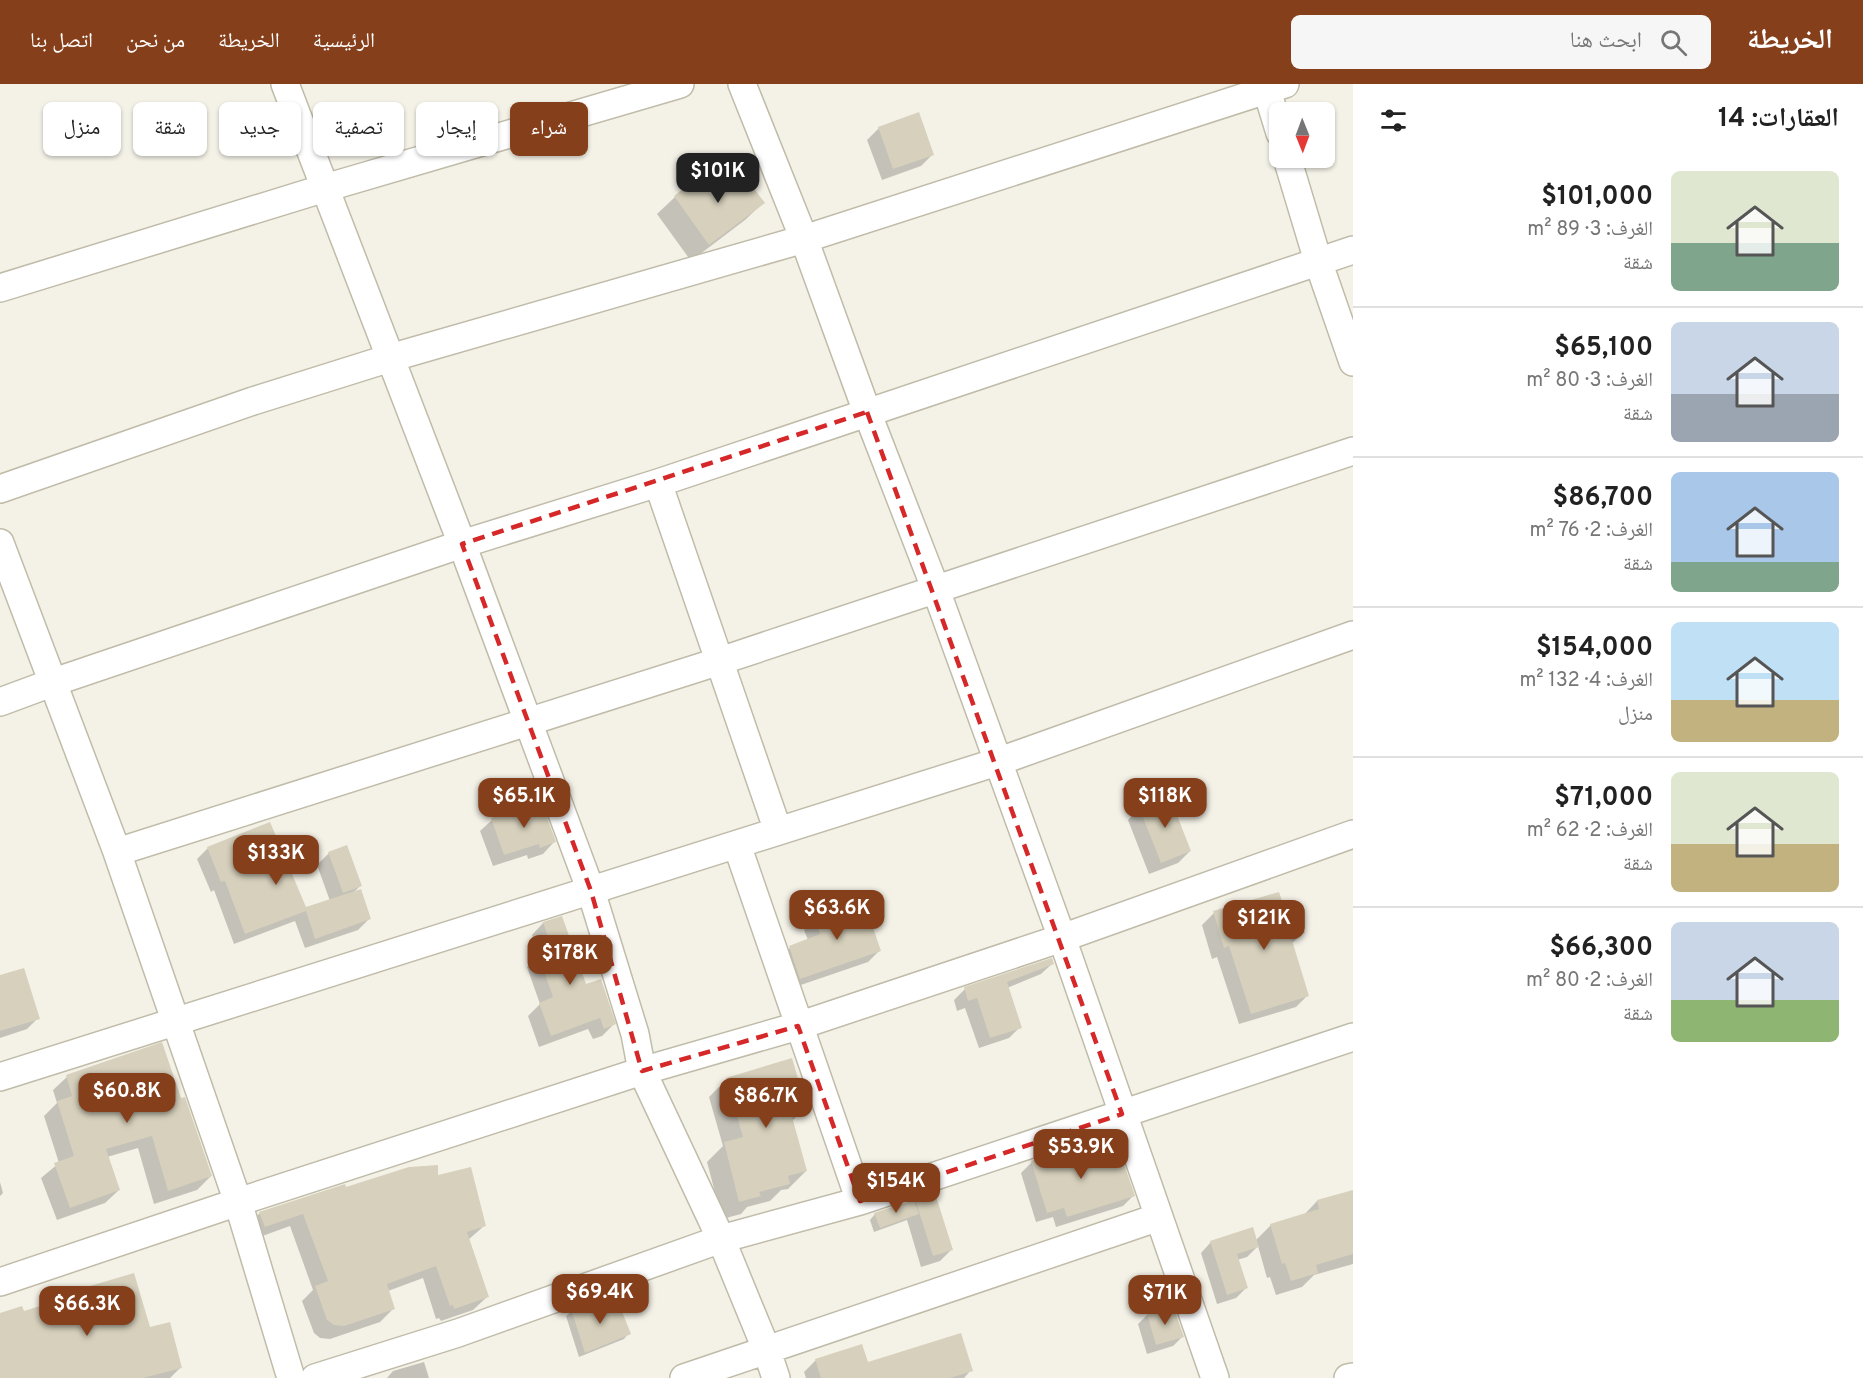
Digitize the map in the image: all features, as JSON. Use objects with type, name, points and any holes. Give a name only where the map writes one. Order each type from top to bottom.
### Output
[{"type":"street","points":[[285,84],[462,544],[591,891],[635,1034],[642,1071],[721,1239],[767,1350],[776,1378]]},
{"type":"street","points":[[0,288],[325,188],[680,84]]},
{"type":"street","points":[[742,84],[804,239],[867,412],[936,590],[1062,938],[1215,1378]]},
{"type":"street","points":[[0,489],[253,401],[390,358],[804,239],[1272,86],[1275,102]]},
{"type":"street","points":[[1290,168],[1318,261],[1353,362]]},
{"type":"street","points":[[0,702],[462,544],[658,483],[1353,250]]},
{"type":"street","points":[[117,852],[720,661],[1353,451]]},
{"type":"street","points":[[658,483],[778,831]]},
{"type":"street","points":[[0,543],[117,852],[238,1202],[291,1378]]},
{"type":"street","points":[[0,1077],[997,762],[1353,635]]},
{"type":"street","points":[[0,1282],[642,1071],[798,1026],[1062,938],[1353,834]]},
{"type":"street","points":[[736,845],[860,1201]]},
{"type":"street","points":[[315,1378],[458,1333],[721,1239],[860,1201],[1353,1037]]},
{"type":"street","points":[[684,1378],[1159,1217]]},
{"type":"street","points":[[1348,1378],[1353,1377]]},
{"type":"highlighted area","points":[[867,412],[1122,1114],[860,1201],[798,1026],[642,1071],[591,891],[462,544]]},
{"type":"building","points":[[919,112],[934,155],[893,169],[878,127]]},
{"type":"building","points":[[713,165],[731,188],[745,177],[765,203],[709,245],[674,196]]},
{"type":"building","points":[[1169,795],[1191,851],[1161,863],[1139,807]]},
{"type":"building","points":[[541,801],[556,842],[540,848],[539,844],[504,855],[491,818]]},
{"type":"building","points":[[270,822],[306,907],[361,889],[371,919],[315,939],[306,911],[245,934],[225,881],[221,882],[207,847]]},
{"type":"building","points":[[347,845],[362,886],[343,893],[328,852]]},
{"type":"building","points":[[1279,892],[1287,916],[1298,913],[1305,933],[1291,937],[1309,996],[1251,1014],[1229,946],[1224,948],[1213,911]]},
{"type":"building","points":[[864,901],[881,951],[800,979],[789,946],[820,934],[814,918]]},
{"type":"building","points":[[562,916],[586,984],[601,979],[616,1024],[604,1029],[600,1018],[551,1036],[539,1003],[553,997],[538,954],[552,949],[543,922]]},
{"type":"building","points":[[1052,958],[1054,964],[1007,982],[1022,1028],[990,1038],[977,998],[968,1001],[964,987]]},
{"type":"building","points":[[24,968],[40,1019],[0,1031],[0,975]]},
{"type":"building","points":[[162,1042],[181,1098],[185,1097],[212,1176],[168,1191],[152,1136],[106,1149],[120,1190],[70,1208],[54,1163],[74,1156],[57,1101],[72,1096],[66,1075]]},
{"type":"building","points":[[792,1058],[807,1109],[791,1113],[807,1171],[788,1176],[790,1184],[759,1192],[761,1196],[739,1202],[724,1142],[743,1137],[726,1078]]},
{"type":"building","points":[[1095,1139],[1103,1164],[1122,1158],[1135,1196],[1067,1217],[1064,1208],[1047,1213],[1031,1161]]},
{"type":"building","points":[[438,1165],[438,1175],[471,1167],[486,1226],[467,1232],[489,1297],[454,1309],[453,1305],[450,1306],[436,1266],[387,1284],[395,1309],[344,1326],[334,1325],[327,1320],[315,1286],[328,1281],[303,1214],[265,1227],[259,1212],[345,1184],[346,1187],[409,1167]]},
{"type":"building","points":[[1353,1190],[1353,1254],[1316,1265],[1318,1273],[1291,1281],[1285,1263],[1282,1264],[1270,1224],[1319,1209],[1317,1200]]},
{"type":"building","points":[[935,1193],[953,1250],[933,1256],[915,1199]]},
{"type":"building","points":[[914,1200],[919,1214],[880,1228],[874,1213]]},
{"type":"building","points":[[1253,1227],[1259,1247],[1237,1254],[1248,1288],[1227,1295],[1210,1241]]},
{"type":"building","points":[[134,1273],[150,1327],[170,1322],[182,1368],[143,1378],[0,1378],[0,1313],[22,1306],[24,1311],[91,1290],[90,1286]]},
{"type":"building","points":[[601,1299],[604,1309],[619,1304],[631,1334],[585,1353],[571,1309]]},
{"type":"building","points":[[1173,1306],[1184,1337],[1156,1345],[1147,1314]]},
{"type":"building","points":[[961,1333],[973,1371],[950,1378],[821,1378],[815,1359],[862,1344],[868,1362]]}]
